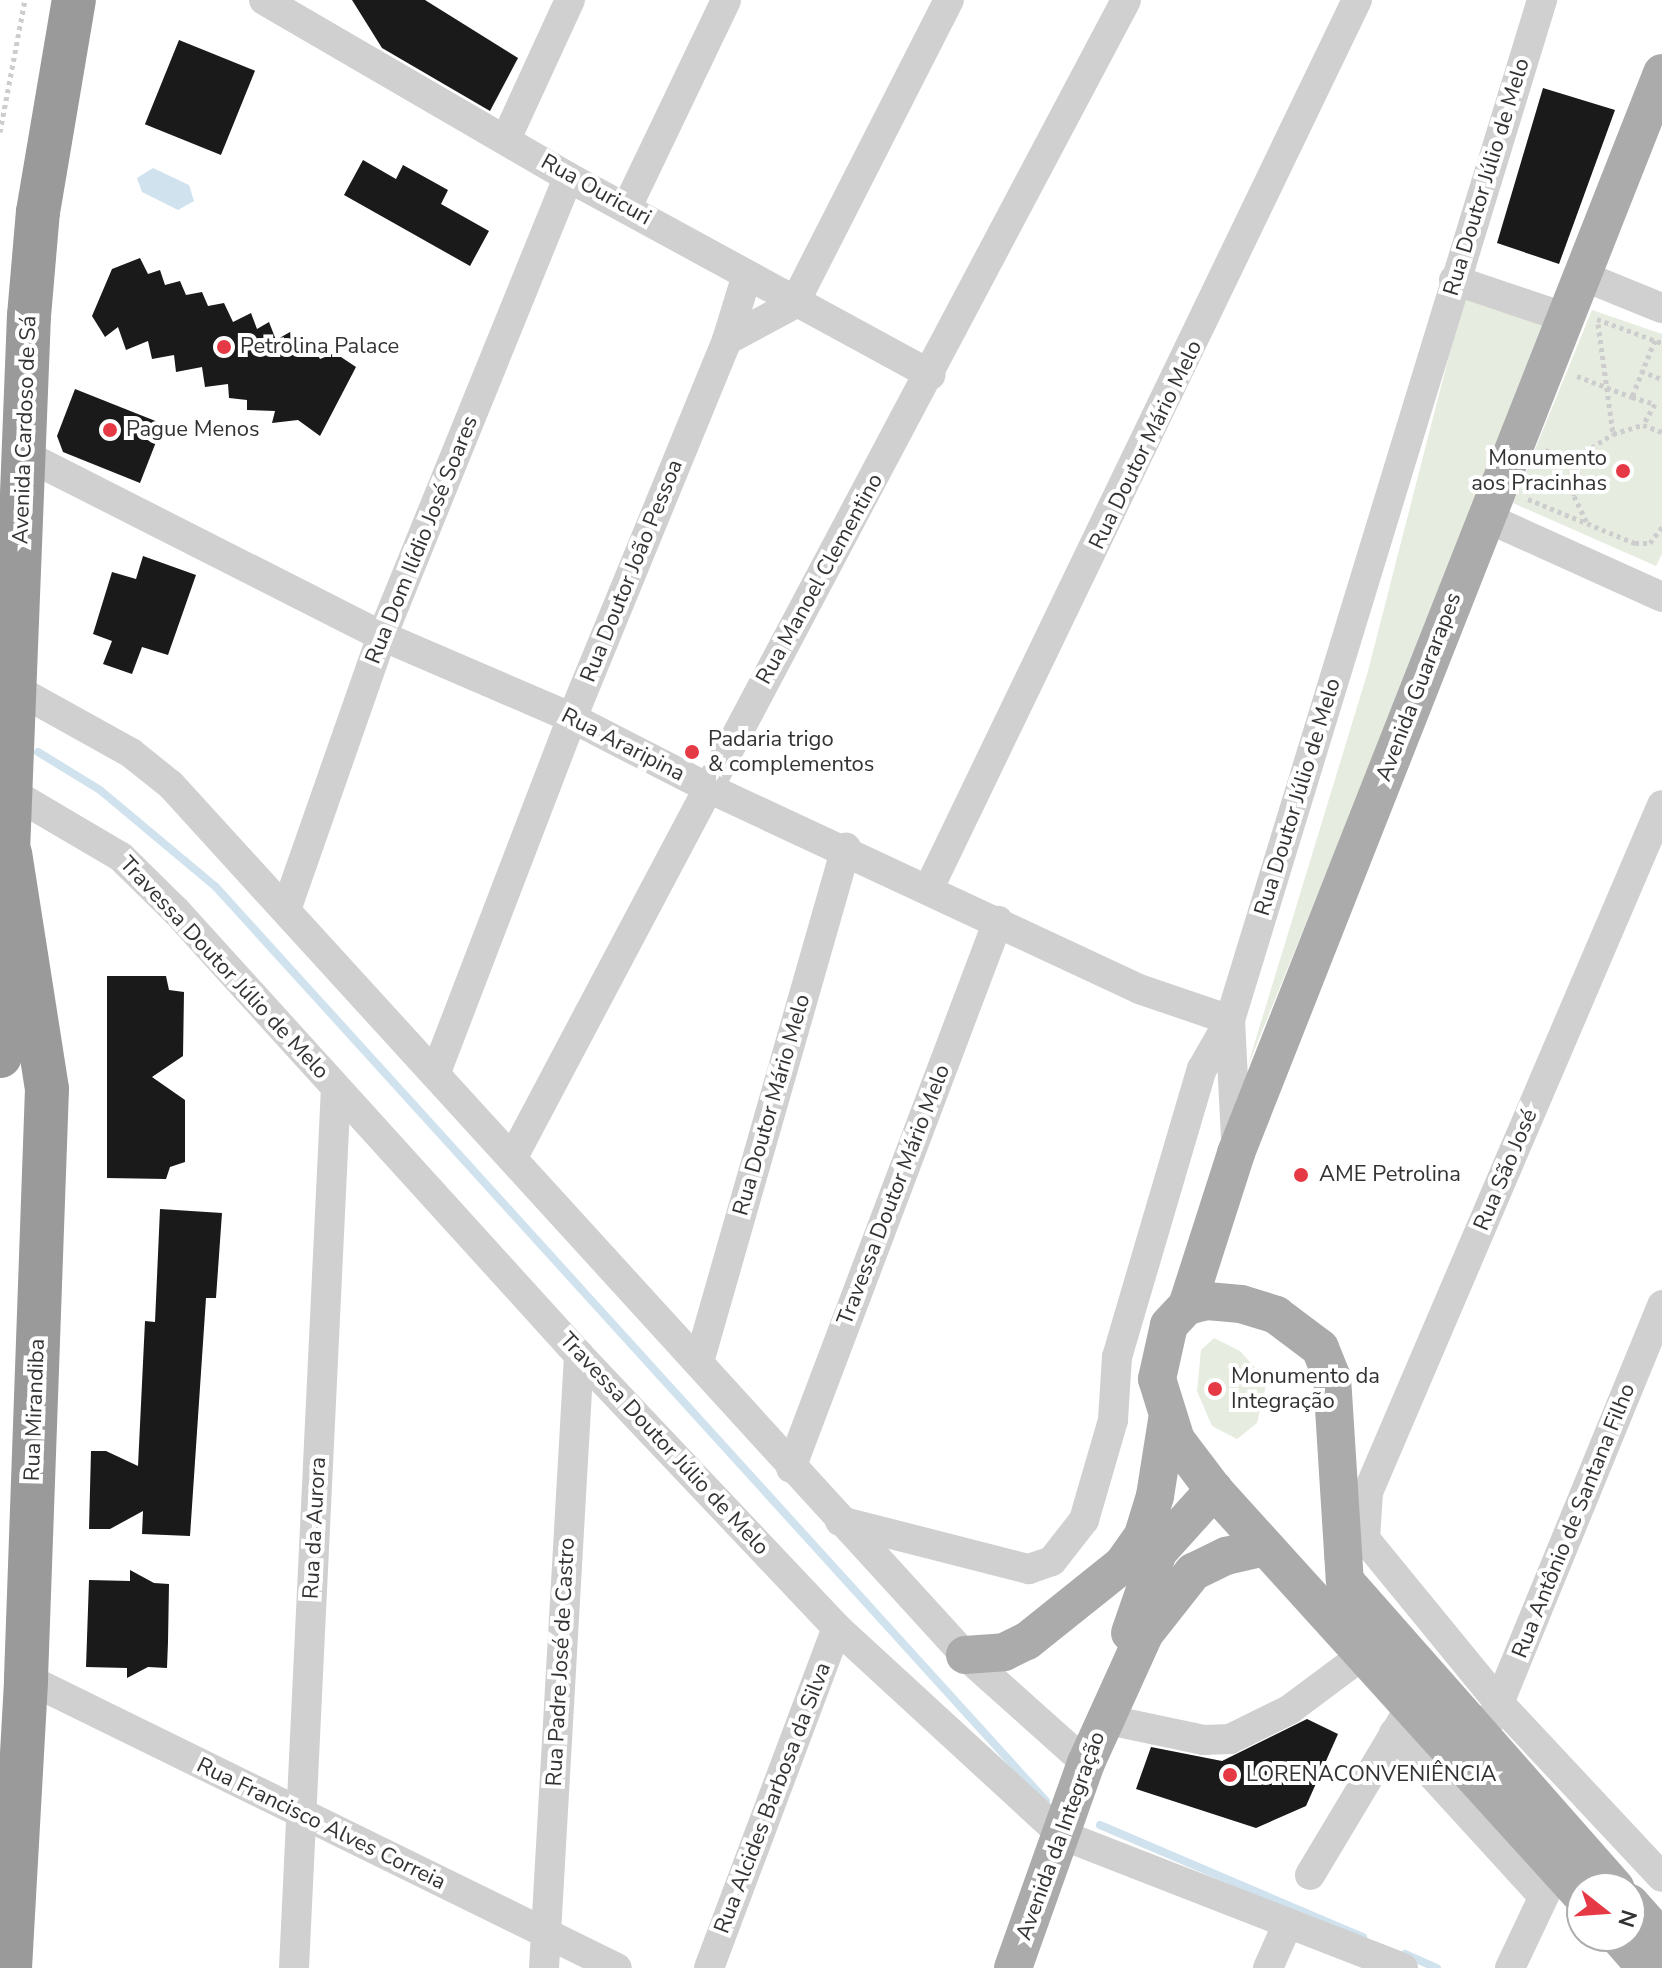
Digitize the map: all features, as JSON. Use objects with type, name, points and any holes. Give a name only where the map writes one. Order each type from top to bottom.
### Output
[{"type":"highway","name":"Avenida Cardoso de Sá","points":[[0,1056],[14,794],[23,454],[38,212],[74,0]]},
{"type":"highway","name":"Rua Mirandiba","points":[[10,854],[47,1089],[26,1678],[10,1968]]},
{"type":"main road","name":"Avenida Guararapes","points":[[1167,1420],[1157,1379],[1161,1347],[1169,1325],[1187,1306],[1236,1153],[1485,517],[1585,323],[1583,276],[1662,73]]},
{"type":"main road","points":[[1187,1306],[1207,1301],[1253,1308],[1302,1331],[1320,1348],[1332,1377],[1336,1456],[1352,1547],[1351,1592],[1602,1872]]},
{"type":"main road","points":[[1167,1420],[1214,1490],[1364,1654],[1403,1719],[1561,1887]]},
{"type":"main road","points":[[965,1655],[1004,1652],[1027,1641],[1123,1564],[1143,1535],[1155,1496],[1167,1420]]},
{"type":"main road","name":"Avenida da Integração","points":[[1108,1711],[1158,1552],[1214,1490]]},
{"type":"main road","name":"Avenida da Integração","points":[[1013,1968],[1086,1763],[1145,1633],[1175,1589],[1214,1561],[1265,1547]]},
{"type":"street","name":"Rua Ouricuri","points":[[264,0],[568,177],[627,207],[794,304],[931,375]]},
{"type":"street","points":[[506,139],[570,0]]},
{"type":"street","points":[[627,207],[726,0]]},
{"type":"street","points":[[727,340],[794,304],[949,0]]},
{"type":"street","name":"Rua Manoel Clementino","points":[[513,1157],[706,787],[931,375],[1126,0]]},
{"type":"street","name":"Rua Doutor Mário Melo","points":[[929,888],[1357,0]]},
{"type":"street","name":"Rua Doutor Júlio de Melo","points":[[840,1521],[1029,1569],[1052,1561],[1084,1520],[1113,1420],[1121,1342],[1202,1069],[1230,1020],[1542,0]]},
{"type":"street","name":"Rua Dom Ilídio José Soares","points":[[287,907],[382,636],[568,177]]},
{"type":"street","name":"Rua Doutor João Pessoa","points":[[436,1072],[572,718],[727,340],[747,275]]},
{"type":"street","points":[[1583,276],[1662,308]]},
{"type":"street","points":[[1454,280],[1585,323]]},
{"type":"street","name":"Rua Araripina","points":[[23,454],[382,636],[572,718],[706,787],[846,848],[1139,989],[1230,1020]]},
{"type":"street","points":[[1485,517],[1662,597]]},
{"type":"street","points":[[16,689],[82,724],[151,769],[287,907],[699,1362],[791,1468],[965,1655],[1086,1763]]},
{"type":"street","name":"Travessa Doutor Júlio de Melo","points":[[14,794],[121,857],[579,1355],[837,1628],[1062,1835],[1403,1968]]},
{"type":"street","name":"Rua São José","points":[[1352,1547],[1368,1492],[1662,805]]},
{"type":"street","name":"Rua Doutor Mário Melo","points":[[699,1362],[846,848]]},
{"type":"street","name":"Travessa Doutor Mário Melo","points":[[791,1468],[998,921]]},
{"type":"street","points":[[1230,1020],[1238,1093],[1236,1153]]},
{"type":"street","name":"Rua da Aurora","points":[[294,1968],[336,1088]]},
{"type":"street","name":"Rua Antônio de Santana Filho","points":[[1481,1736],[1499,1703],[1662,1305]]},
{"type":"street","name":"Rua Padre José de Castro","points":[[544,1968],[579,1355]]},
{"type":"street","points":[[1352,1547],[1662,1877]]},
{"type":"street","name":"Rua Alcides Barbosa da Silva","points":[[709,1968],[837,1628]]},
{"type":"street","points":[[1108,1711],[1217,1742],[1230,1739],[1289,1710],[1364,1654]]},
{"type":"street","name":"Rua Francisco Alves Correia","points":[[26,1678],[301,1816],[617,1968]]},
{"type":"street","points":[[1310,1875],[1403,1719]]},
{"type":"street","points":[[1510,1968],[1561,1887]]},
{"type":"street","points":[[1268,1968],[1288,1923]]},
{"type":"path","points":[[0,132],[25,0]]},
{"type":"path","points":[[1585,323],[1662,343]]},
{"type":"path","points":[[1585,323],[1609,388],[1613,434]]},
{"type":"path","points":[[1632,397],[1655,340]]},
{"type":"path","points":[[1567,386],[1579,360]]},
{"type":"path","points":[[1641,371],[1662,379]]},
{"type":"path","points":[[1573,374],[1655,404],[1643,425]]},
{"type":"path","points":[[1588,525],[1574,496],[1579,463],[1585,452],[1613,434],[1643,425],[1662,432]]},
{"type":"path","points":[[1535,460],[1546,436]]},
{"type":"path","points":[[1541,448],[1579,463]]},
{"type":"path","points":[[1520,495],[1635,543],[1650,543],[1662,527]]},
{"type":"shaded area","points":[[1464,297],[1549,326],[1247,1068],[1368,671]]},
{"type":"shaded area","points":[[1592,310],[1662,334],[1662,554],[1656,566],[1513,503]]},
{"type":"shaded area","points":[[1214,1338],[1240,1351],[1267,1381],[1257,1423],[1237,1439],[1212,1426],[1197,1391],[1201,1350]]},
{"type":"water","points":[[153,168],[189,185],[194,201],[178,210],[142,192],[137,178]]},
{"type":"building","points":[[352,0],[425,0],[518,58],[490,111],[382,48]]},
{"type":"building","points":[[179,40],[255,71],[221,155],[145,124]]},
{"type":"building","points":[[1543,88],[1615,110],[1559,264],[1497,243]]},
{"type":"building","points":[[363,160],[396,179],[403,165],[448,190],[441,204],[489,231],[470,266],[344,195]]},
{"type":"building","name":"Petrolina Palace","points":[[140,258],[148,274],[160,270],[165,285],[180,281],[186,295],[202,292],[208,306],[224,303],[233,322],[251,313],[257,329],[269,322],[276,340],[290,332],[299,350],[311,343],[320,359],[335,353],[356,367],[320,436],[298,420],[272,423],[275,411],[247,410],[247,400],[229,398],[228,384],[205,387],[202,367],[176,372],[174,355],[152,359],[148,341],[126,350],[118,327],[105,337],[92,316],[112,269]]},
{"type":"building","name":"Pague Menos","points":[[75,389],[163,424],[140,483],[63,452],[57,436]]},
{"type":"building","points":[[143,556],[196,575],[168,655],[142,647],[132,674],[103,664],[112,641],[93,634],[112,572],[136,579]]},
{"type":"building","points":[[107,976],[166,976],[169,990],[184,992],[183,1056],[152,1077],[185,1100],[185,1162],[170,1167],[166,1179],[107,1178]]},
{"type":"building","points":[[160,1209],[222,1213],[216,1298],[206,1298],[190,1536],[142,1534],[143,1511],[110,1529],[89,1529],[91,1451],[106,1451],[138,1466],[145,1321],[155,1322]]},
{"type":"building","points":[[130,1570],[154,1583],[169,1584],[168,1642],[167,1668],[148,1667],[127,1678],[127,1668],[86,1667],[89,1580],[130,1581]]},
{"type":"building","name":"LORENACONVENIÊNCIA","points":[[1307,1719],[1338,1734],[1306,1806],[1256,1828],[1136,1789],[1151,1747],[1222,1761]]},
{"type":"waterway","points":[[38,752],[100,790],[215,886],[1046,1801]]},
{"type":"waterway","points":[[1100,1825],[1363,1937]]},
{"type":"waterway","points":[[1405,1954],[1437,1968]]},
{"type":"place","name":"Petrolina Palace","points":[[224,347]]},
{"type":"place","name":"Pague Menos","points":[[110,430]]},
{"type":"place","name":"Monumento aos Pracinhas","points":[[1623,471]]},
{"type":"place","name":"Padaria trigo & complementos","points":[[692,752]]},
{"type":"place","name":"AME Petrolina","points":[[1301,1175]]},
{"type":"place","name":"Monumento da Integração","points":[[1215,1389]]},
{"type":"place","name":"LORENACONVENIÊNCIA","points":[[1230,1775]]}]
